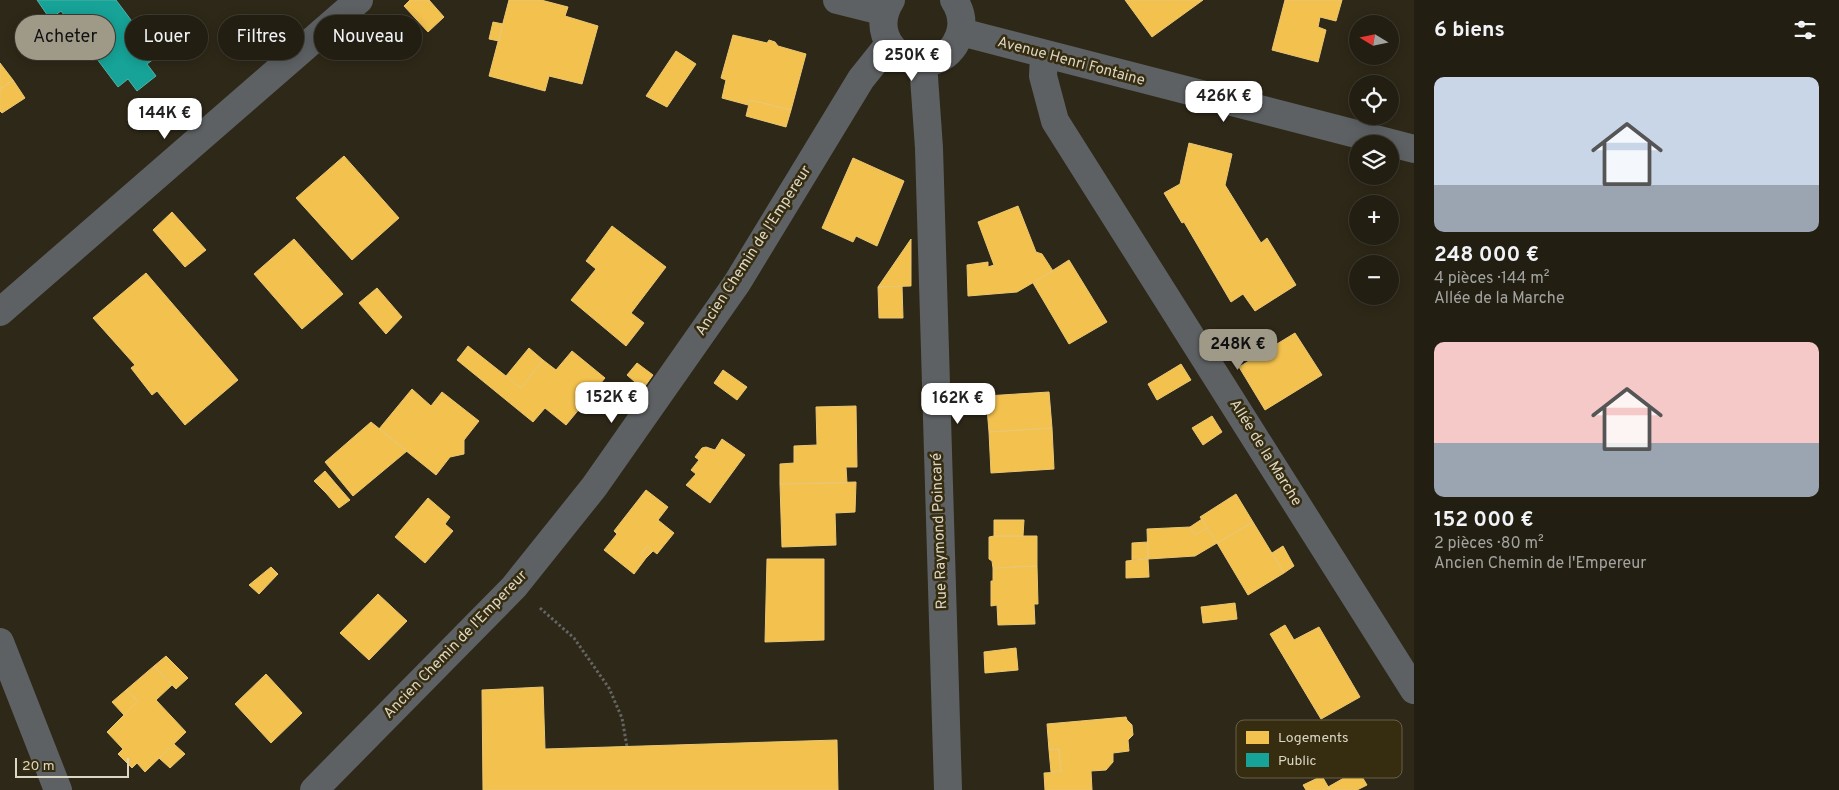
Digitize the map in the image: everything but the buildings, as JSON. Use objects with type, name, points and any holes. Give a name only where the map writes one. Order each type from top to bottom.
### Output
[{"type":"street","points":[[0,312],[358,0]]},
{"type":"street","points":[[837,0],[888,6],[885,34],[889,44],[898,54],[910,60],[923,62],[936,60],[947,54],[956,45],[960,32],[961,15],[960,9],[954,0]]},
{"type":"street","name":"Avenue Henri Fontaine","points":[[960,32],[1414,149]]},
{"type":"street","name":"Ancien Chemin de l'Empereur","points":[[314,790],[514,587],[594,487],[737,283],[861,79],[889,44]]},
{"type":"street","name":"Allée de la Marche","points":[[1044,55],[1043,76],[1055,120],[1414,690]]},
{"type":"street","name":"Rue Raymond Poincaré","points":[[923,62],[929,148],[948,790]]},
{"type":"street","points":[[0,642],[58,790]]},
{"type":"path","points":[[514,587],[574,638],[610,688],[622,718],[627,747]]}]
